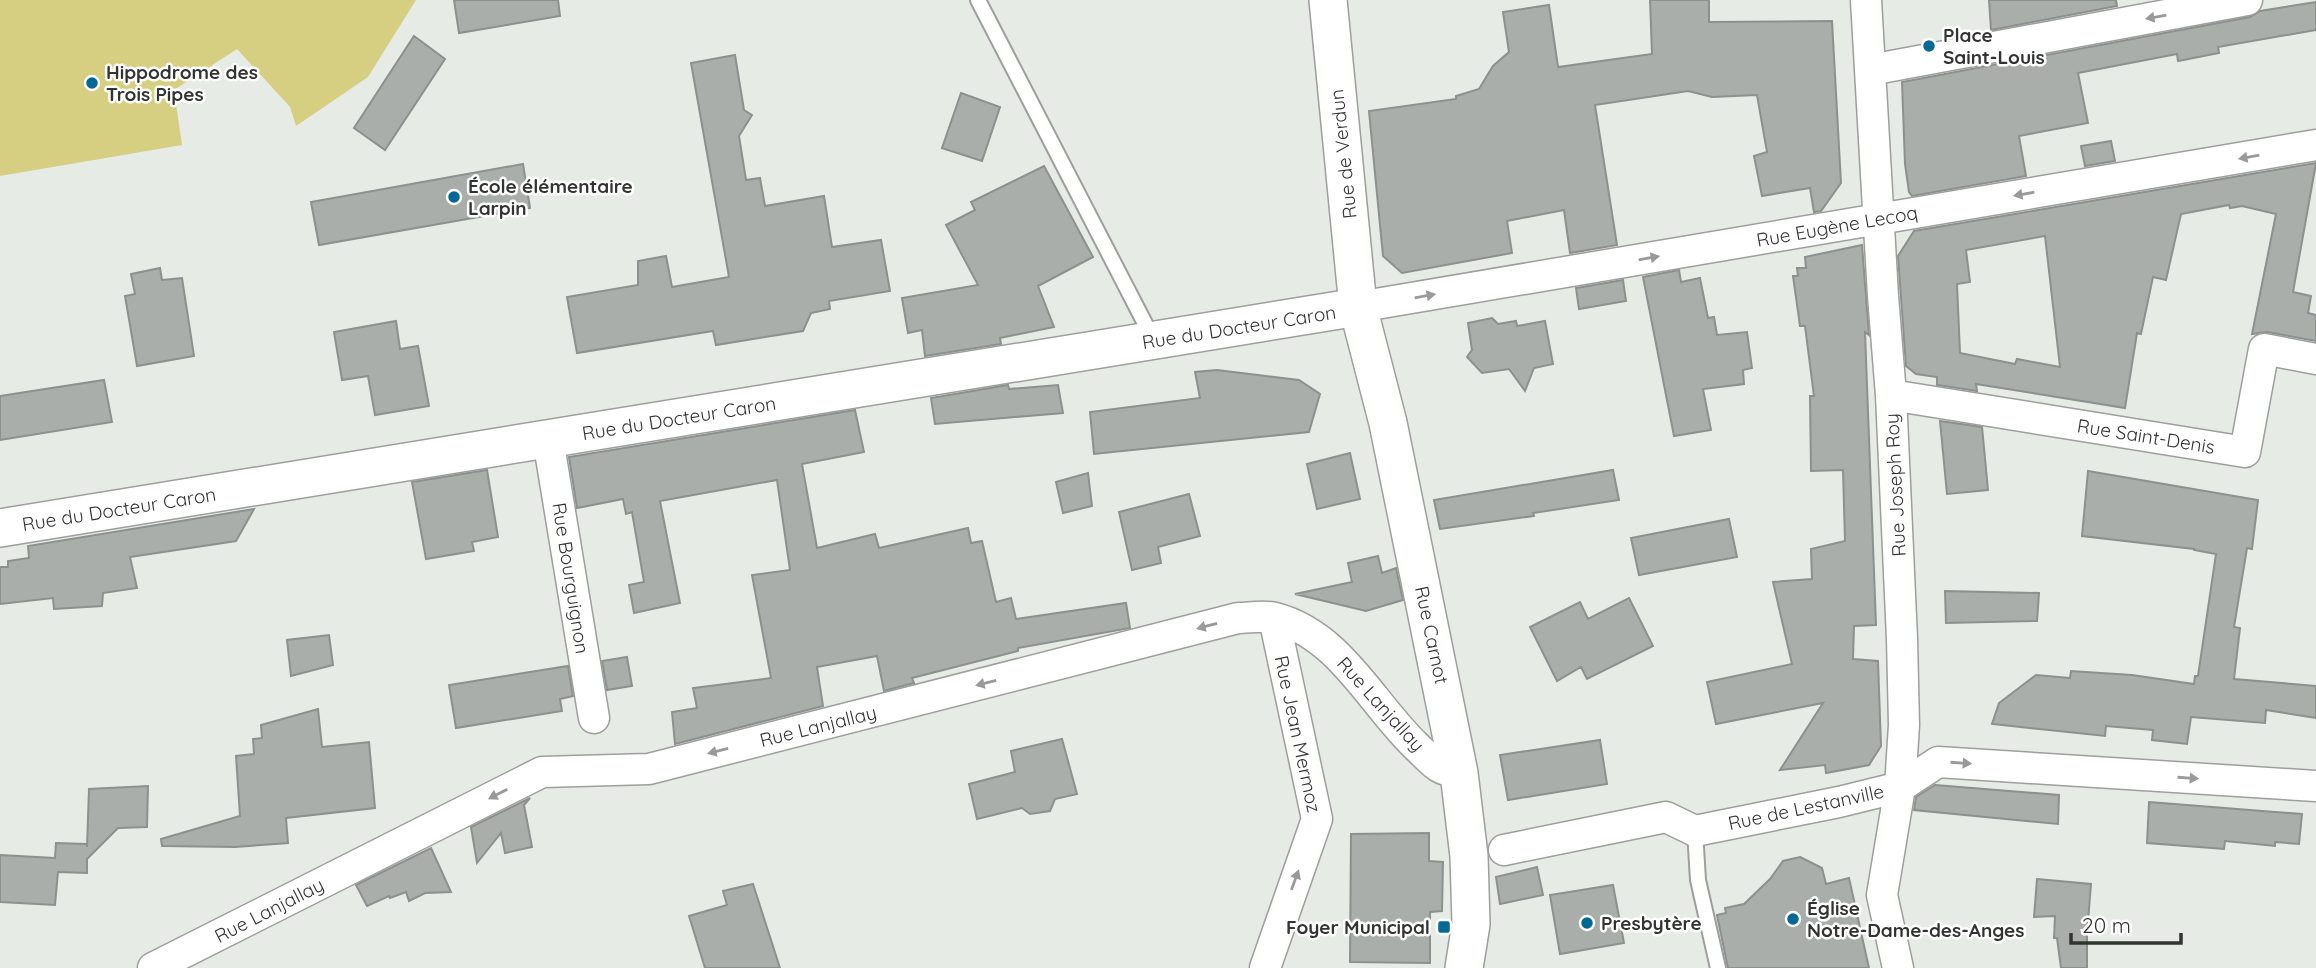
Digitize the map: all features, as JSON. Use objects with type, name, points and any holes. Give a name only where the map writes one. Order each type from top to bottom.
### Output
[{"type":"street","name":"Rue de Verdun","points":[[1328,0],[1358,307]]},
{"type":"street","name":"Rue Joseph Roy","points":[[1866,0],[1891,395],[1902,639],[1904,725],[1900,787],[1882,895],[1898,968]]},
{"type":"street","points":[[1870,70],[2247,0]]},
{"type":"street","name":"Rue Eugène Lecoq","points":[[1358,307],[2316,145]]},
{"type":"street","name":"Rue du Docteur Caron","points":[[0,528],[1358,307]]},
{"type":"street","name":"Rue Carnot","points":[[1358,307],[1388,423],[1460,773],[1469,856],[1471,924],[1464,968]]},
{"type":"street","name":"Rue Saint-Denis","points":[[1891,395],[2245,452],[2264,349],[2316,359]]},
{"type":"street","name":"Rue Bourguignon","points":[[548,439],[594,718]]},
{"type":"street","name":"Rue Lanjallay","points":[[153,968],[542,772],[649,769],[1238,618],[1274,618],[1301,629],[1335,654],[1404,734],[1443,771],[1460,773]]},
{"type":"street","name":"Rue Jean Mermoz","points":[[1265,968],[1317,819],[1274,618]]},
{"type":"street","name":"Rue de Lestanville","points":[[1695,831],[1900,787],[1938,762],[2316,786]]},
{"type":"street","points":[[1504,850],[1667,817],[1695,831]]},
{"type":"lane","points":[[978,0],[1153,340]]},
{"type":"lane","points":[[1695,831],[1698,880],[1718,968]]},
{"type":"shaded area","name":"Hippodrome des Trois Pipes","points":[[0,0],[416,0],[368,77],[296,126],[290,107],[237,49],[174,90],[182,145],[0,176]]},
{"type":"building","points":[[454,0],[558,0],[560,16],[459,33]]},
{"type":"building","points":[[1650,0],[1709,0],[1709,22],[1832,21],[1841,183],[1821,211],[1814,212],[1810,188],[1762,196],[1754,156],[1767,152],[1757,95],[1712,97],[1688,91],[1595,105],[1617,245],[1570,253],[1564,210],[1507,221],[1512,253],[1402,273],[1383,256],[1369,111],[1456,99],[1456,96],[1479,89],[1493,66],[1509,52],[1503,12],[1549,5],[1558,67],[1652,54]]},
{"type":"building","points":[[1989,0],[2116,0],[2117,6],[1991,30]]},
{"type":"building","points":[[2316,2],[2316,30],[2218,47],[2219,53],[2178,61],[2177,54],[2078,73],[2088,123],[2019,136],[2026,176],[1912,196],[1909,192],[1905,164],[1902,82],[2250,17],[2260,11]]},
{"type":"building","points":[[414,36],[445,59],[385,150],[354,128]]},
{"type":"building","points":[[735,55],[744,110],[752,115],[739,136],[746,180],[760,178],[765,206],[824,196],[832,247],[881,240],[890,291],[829,301],[830,309],[811,313],[803,331],[716,345],[713,331],[577,353],[567,297],[638,285],[638,261],[666,256],[672,287],[729,277],[691,63]]},
{"type":"building","points":[[961,93],[1000,107],[982,161],[942,148]]},
{"type":"building","points":[[2111,141],[2115,161],[2085,166],[2081,146]]},
{"type":"building","points":[[2316,163],[2293,292],[2311,296],[2308,313],[2316,315],[2316,341],[2267,332],[2252,334],[2276,214],[2242,206],[2230,208],[2229,205],[2181,214],[2166,280],[2153,277],[2141,334],[2137,333],[2125,408],[1976,384],[1977,391],[1937,385],[1937,377],[1916,374],[1906,366],[1898,256],[1914,231]],"holes":[[[2045,236],[2060,367],[2017,359],[2015,364],[1960,353],[1957,284],[1970,282],[1966,250]]]},
{"type":"building","points":[[523,164],[530,208],[319,245],[311,202]]},
{"type":"building","points":[[1044,166],[1093,257],[1038,286],[1054,327],[1000,338],[1001,344],[925,356],[922,330],[908,333],[902,298],[978,285],[946,225],[975,210],[971,202]]},
{"type":"building","points":[[1862,245],[1869,335],[1865,332],[1876,625],[1854,626],[1853,659],[1878,661],[1881,746],[1869,765],[1826,773],[1825,765],[1780,770],[1823,703],[1716,724],[1707,682],[1792,664],[1773,582],[1812,579],[1811,549],[1845,541],[1843,470],[1811,471],[1810,396],[1814,396],[1805,326],[1800,326],[1793,276],[1798,276],[1797,268],[1806,268],[1805,257]]},
{"type":"building","points":[[160,268],[162,280],[182,278],[194,356],[137,366],[125,296],[135,294],[131,274]]},
{"type":"building","points":[[1679,270],[1681,282],[1700,278],[1708,318],[1714,317],[1717,335],[1747,332],[1752,368],[1743,370],[1744,384],[1703,389],[1711,430],[1674,436],[1643,277]]},
{"type":"building","points":[[1623,280],[1626,301],[1579,309],[1576,288]]},
{"type":"building","points":[[1492,318],[1498,324],[1516,321],[1517,326],[1545,321],[1553,364],[1534,368],[1525,391],[1509,369],[1482,373],[1467,357],[1472,350],[1468,323]]},
{"type":"building","points":[[396,321],[400,349],[418,346],[429,406],[375,415],[368,376],[342,380],[334,332]]},
{"type":"building","points":[[1217,370],[1299,380],[1320,394],[1309,432],[1094,454],[1090,412],[1200,398],[1195,372]]},
{"type":"building","points":[[104,380],[112,422],[0,440],[0,396]]},
{"type":"building","points":[[1008,385],[1009,389],[1058,385],[1063,413],[935,424],[931,398]]},
{"type":"building","points":[[855,410],[864,452],[802,464],[817,548],[875,534],[879,548],[968,528],[971,543],[982,541],[996,602],[1011,598],[1016,619],[1126,603],[1130,628],[1018,648],[1018,651],[912,678],[914,683],[884,691],[877,656],[817,667],[823,706],[675,744],[672,712],[697,708],[693,688],[771,678],[752,575],[790,570],[777,480],[660,501],[680,603],[634,613],[629,585],[644,582],[632,512],[626,514],[623,499],[577,508],[569,457]]},
{"type":"building","points":[[1940,421],[1982,427],[1988,490],[1947,494]]},
{"type":"building","points":[[1350,453],[1360,499],[1317,509],[1307,464]]},
{"type":"building","points":[[487,470],[498,537],[472,542],[474,551],[426,559],[412,482]]},
{"type":"building","points":[[1613,470],[1619,500],[1533,513],[1534,516],[1440,529],[1434,500]]},
{"type":"building","points":[[2088,471],[2258,500],[2252,549],[2247,548],[2234,627],[2240,628],[2234,679],[2316,686],[2316,718],[2266,710],[2265,723],[2191,717],[2187,744],[2152,740],[2153,730],[2106,726],[2105,736],[1992,724],[1999,703],[2036,675],[2070,678],[2071,671],[2132,675],[2194,684],[2195,676],[2198,676],[2216,554],[2082,536]]},
{"type":"building","points":[[1088,473],[1092,506],[1063,513],[1056,482]]},
{"type":"building","points":[[1189,494],[1200,536],[1158,547],[1161,563],[1132,570],[1119,512]]},
{"type":"building","points":[[254,509],[236,541],[130,557],[137,588],[103,593],[102,606],[54,609],[53,598],[0,604],[0,567],[8,567],[8,561],[29,558],[28,546]]},
{"type":"building","points":[[1729,519],[1737,557],[1639,575],[1631,538]]},
{"type":"building","points":[[1378,556],[1382,573],[1396,568],[1403,600],[1366,611],[1295,594],[1352,582],[1348,563]]},
{"type":"building","points":[[1945,591],[2039,593],[2037,621],[1946,623]]},
{"type":"building","points":[[1629,598],[1653,646],[1587,679],[1581,667],[1557,681],[1530,627],[1580,602],[1588,619]]},
{"type":"building","points":[[329,635],[333,665],[291,676],[287,640]]},
{"type":"building","points":[[627,657],[632,686],[607,690],[602,661]]},
{"type":"building","points":[[568,666],[573,696],[560,699],[562,711],[456,728],[449,685]]},
{"type":"building","points":[[318,709],[322,747],[369,742],[375,808],[286,818],[288,843],[235,847],[162,846],[161,839],[240,816],[236,756],[254,754],[253,739],[262,738],[261,725]]},
{"type":"building","points":[[1062,739],[1077,794],[1055,799],[1050,811],[1030,814],[1022,808],[977,819],[969,784],[1015,772],[1011,751]]},
{"type":"building","points":[[1600,740],[1607,784],[1508,800],[1500,755]]},
{"type":"building","points":[[1935,785],[2059,795],[2058,824],[1914,810],[1916,797]]},
{"type":"building","points":[[148,786],[147,827],[118,828],[87,859],[87,873],[58,872],[55,905],[0,902],[0,855],[55,858],[56,843],[87,844],[87,847],[89,789]]},
{"type":"building","points":[[530,798],[524,805],[532,847],[505,853],[501,833],[477,863],[471,827]]},
{"type":"building","points":[[2149,802],[2302,814],[2299,844],[2275,842],[2275,846],[2225,841],[2224,849],[2147,843]]},
{"type":"building","points":[[1429,833],[1429,861],[1443,862],[1442,911],[1430,912],[1430,963],[1350,962],[1351,834]]},
{"type":"building","points":[[431,848],[451,892],[425,893],[409,901],[406,892],[367,906],[356,885]]},
{"type":"building","name":"Église Notre-Dame-des-Anges","points":[[1800,857],[1822,868],[1826,884],[1849,878],[1869,968],[1728,968],[1717,915],[1726,913],[1725,908],[1744,904],[1770,879],[1783,861]]},
{"type":"building","points":[[1537,867],[1543,895],[1500,904],[1496,877]]},
{"type":"building","points":[[2037,879],[2091,884],[2087,968],[2061,968],[2057,938],[2054,938],[2055,916],[2034,917]]},
{"type":"building","points":[[753,884],[780,968],[705,968],[689,916],[727,905],[723,891]]},
{"type":"building","name":"Presbytère","points":[[1613,885],[1624,943],[1560,954],[1550,895]]},
{"type":"place","name":"Place Saint-Louis","points":[[1929,46]]},
{"type":"place","name":"Hippodrome des Trois Pipes","points":[[92,83]]},
{"type":"place","name":"École élémentaire Larpin","points":[[454,197]]},
{"type":"place","name":"Église Notre-Dame-des-Anges","points":[[1793,919]]},
{"type":"place","name":"Presbytère","points":[[1587,923]]},
{"type":"place","name":"Foyer Municipal","points":[[1444,927]]}]
